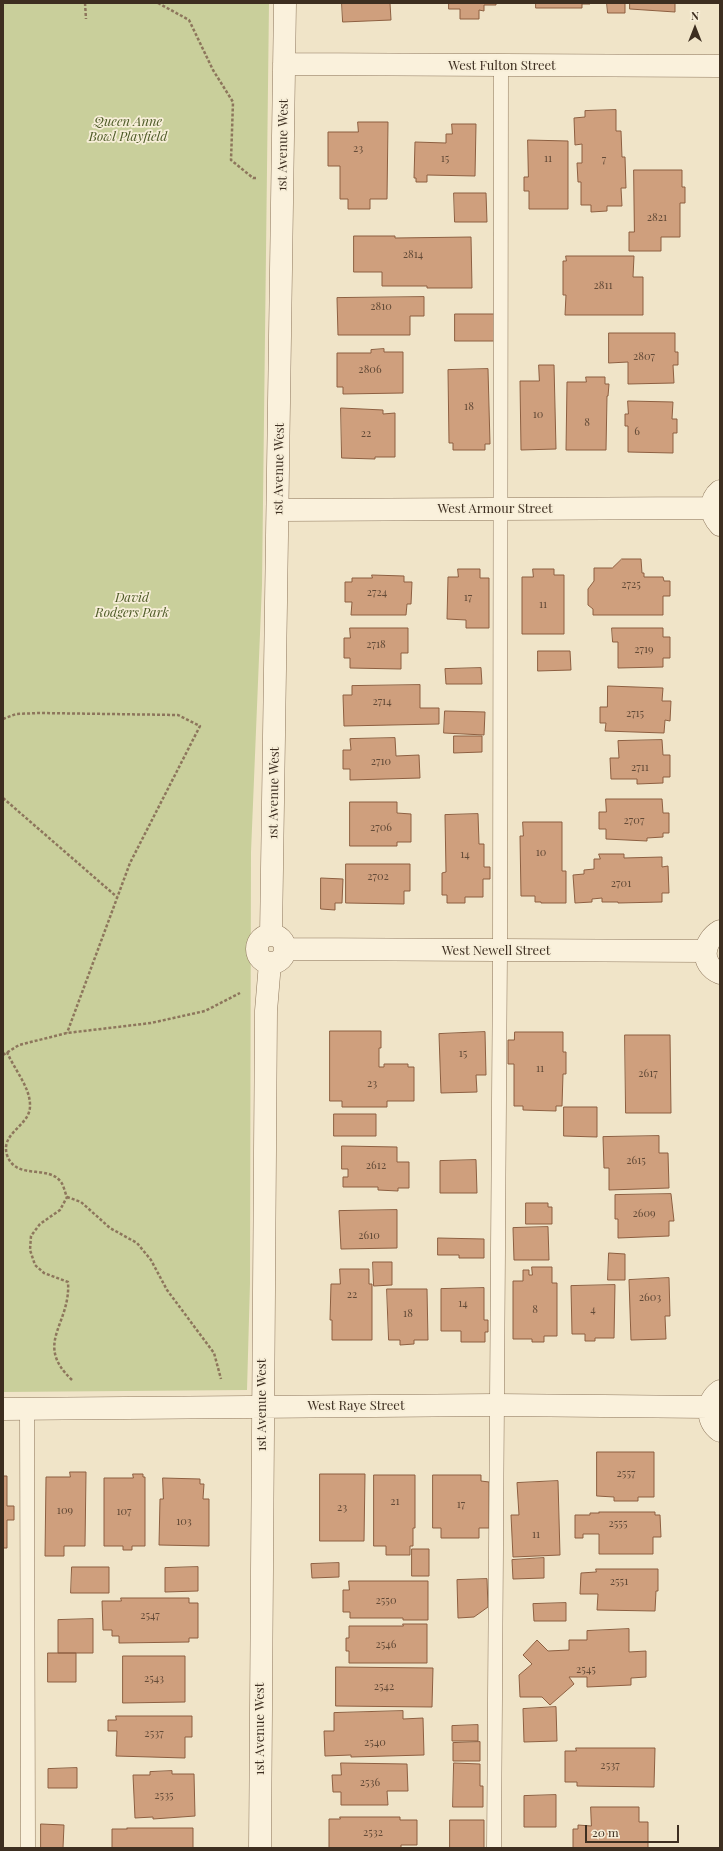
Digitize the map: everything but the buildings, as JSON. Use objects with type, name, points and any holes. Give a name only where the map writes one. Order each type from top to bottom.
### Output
[{"type":"street","name":"1st Avenue West","points":[[260,1848],[266,1011],[276,949],[282,179],[285,3]]},
{"type":"street","name":"West Fulton Street","points":[[284,64],[720,66]]},
{"type":"street","name":"West Armour Street","points":[[279,510],[717,508]]},
{"type":"street","points":[[720,931],[709,940],[706,951],[708,961],[712,968],[720,973]]},
{"type":"street","name":"West Newell Street","points":[[276,949],[706,951]]},
{"type":"street","points":[[715,1399],[711,1422],[720,1431]]},
{"type":"street","name":"West Raye Street","points":[[3,1409],[496,1405],[715,1399]]},
{"type":"lane","points":[[494,1848],[500,951],[501,66]]},
{"type":"lane","points":[[27,1408],[28,1848]]},
{"type":"path","points":[[85,3],[86,19]]},
{"type":"path","points":[[158,3],[189,20],[213,70],[233,102],[231,160],[253,178],[282,179]]},
{"type":"path","points":[[3,719],[16,714],[40,713],[178,715],[200,726],[130,863],[67,1033]]},
{"type":"path","points":[[3,798],[117,897]]},
{"type":"path","points":[[3,1055],[19,1045],[67,1033],[151,1023],[205,1011],[244,992]]},
{"type":"path","points":[[7,1052],[28,1093],[31,1107],[28,1117],[7,1140],[5,1147],[11,1164],[19,1170],[50,1174],[61,1182],[67,1197],[81,1202],[110,1228],[137,1243],[151,1260],[167,1290],[214,1353],[221,1379]]},
{"type":"path","points":[[67,1197],[60,1210],[40,1224],[31,1236],[30,1250],[35,1265],[44,1274],[68,1282],[69,1293],[66,1309],[53,1346],[55,1357],[63,1371],[74,1381]]},
{"type":"green space","name":"David Rodgers Park","points":[[3,3],[269,3],[262,585],[251,852],[250,1283],[247,1390],[3,1392]]},
{"type":"park label","name":"Queen Anne Bowl Playfield","points":[[128,130]]}]
